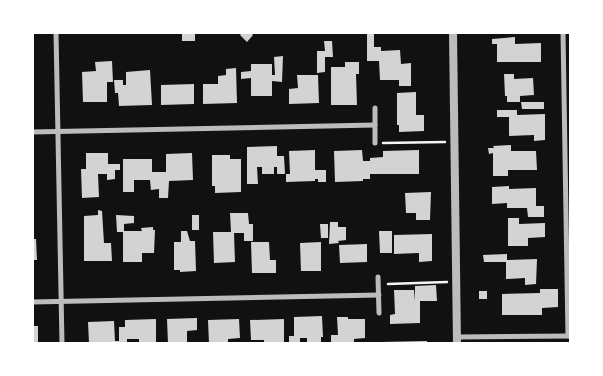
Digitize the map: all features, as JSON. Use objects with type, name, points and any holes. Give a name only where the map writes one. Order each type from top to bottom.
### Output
[{"type":"street","points":[[56,32],[62,344]]},
{"type":"street","points":[[453,32],[457,340],[569,336],[563,32]]},
{"type":"street","points":[[375,108],[375,144]]},
{"type":"street","points":[[32,132],[375,124]]},
{"type":"street","points":[[378,276],[379,313]]},
{"type":"street","points":[[32,302],[379,294]]},
{"type":"path","points":[[375,144],[454,142]]},
{"type":"path","points":[[378,284],[456,282]]},
{"type":"building","points":[[243,32],[250,32],[253,35],[247,42],[240,35]]},
{"type":"building","points":[[367,32],[374,32],[374,47],[381,47],[381,51],[400,50],[401,64],[411,63],[411,86],[399,86],[399,80],[380,80],[379,61],[367,61]]},
{"type":"building","points":[[182,33],[195,33],[195,41],[182,41]]},
{"type":"building","points":[[515,37],[515,44],[541,43],[541,62],[497,62],[497,44],[492,44],[492,39]]},
{"type":"building","points":[[324,41],[332,41],[333,57],[325,57],[325,72],[317,73],[317,51],[325,51]]},
{"type":"building","points":[[283,56],[282,82],[272,81],[272,96],[251,96],[251,78],[241,79],[241,72],[251,71],[251,64],[272,64],[272,75],[275,75],[274,57]]},
{"type":"building","points":[[112,61],[113,82],[107,82],[107,102],[83,102],[82,72],[96,71],[95,62]]},
{"type":"building","points":[[345,62],[359,62],[359,74],[356,74],[357,105],[331,105],[331,67],[345,67]]},
{"type":"building","points":[[236,68],[237,103],[203,104],[203,84],[218,84],[218,76],[226,75],[226,69]]},
{"type":"building","points":[[150,70],[152,105],[119,106],[114,80],[123,80],[123,85],[126,85],[126,72]]},
{"type":"building","points":[[504,74],[514,74],[514,79],[533,78],[534,95],[520,96],[520,102],[507,102]]},
{"type":"building","points":[[297,75],[318,75],[319,103],[289,104],[289,89],[298,88]]},
{"type":"building","points":[[194,84],[194,104],[161,105],[161,85]]},
{"type":"building","points":[[416,92],[416,115],[424,115],[424,131],[399,132],[399,125],[397,125],[397,93]]},
{"type":"building","points":[[521,102],[544,102],[544,109],[522,109]]},
{"type":"building","points":[[497,110],[517,110],[517,115],[545,114],[545,140],[534,141],[534,135],[509,136],[509,117],[497,117]]},
{"type":"building","points":[[511,145],[511,151],[536,151],[537,170],[508,170],[508,176],[493,176],[493,153],[489,154],[488,148]]},
{"type":"building","points":[[277,146],[277,156],[284,156],[285,174],[277,174],[277,167],[274,167],[274,174],[262,174],[262,167],[257,167],[258,184],[247,184],[247,147]]},
{"type":"building","points":[[315,150],[315,170],[326,170],[326,182],[318,182],[318,179],[315,179],[315,181],[286,182],[286,174],[290,174],[289,151]]},
{"type":"building","points":[[362,150],[363,161],[370,161],[370,158],[383,157],[383,151],[419,150],[419,174],[370,174],[370,179],[363,179],[363,181],[335,182],[334,151]]},
{"type":"building","points":[[86,153],[108,153],[108,164],[120,164],[120,170],[115,170],[115,179],[107,180],[107,174],[98,174],[99,197],[82,198],[81,169],[86,169]]},
{"type":"building","points":[[192,153],[193,180],[169,181],[168,198],[159,198],[159,189],[151,190],[150,180],[134,180],[134,192],[123,192],[123,159],[152,159],[152,172],[166,172],[166,154]]},
{"type":"building","points":[[212,155],[230,155],[230,159],[241,159],[241,192],[215,193],[215,186],[212,186]]},
{"type":"building","points":[[509,186],[509,189],[536,188],[536,206],[544,206],[544,217],[528,217],[527,208],[507,208],[507,203],[492,204],[492,187]]},
{"type":"building","points":[[431,192],[430,220],[416,220],[416,213],[406,213],[405,193]]},
{"type":"building","points":[[98,210],[102,211],[104,243],[111,243],[112,261],[84,261],[84,216],[98,215]]},
{"type":"building","points":[[230,213],[248,213],[249,224],[253,224],[253,241],[244,241],[244,233],[234,233],[235,262],[214,263],[213,232],[231,232]]},
{"type":"building","points":[[116,215],[134,216],[134,223],[124,224],[124,231],[142,231],[141,228],[153,227],[153,230],[155,230],[154,253],[142,253],[142,262],[123,262],[123,232],[117,232]]},
{"type":"building","points":[[192,215],[199,215],[199,230],[192,230]]},
{"type":"building","points":[[508,218],[519,218],[519,224],[545,223],[545,237],[528,238],[528,246],[508,246]]},
{"type":"building","points":[[330,222],[338,222],[338,227],[346,227],[346,240],[329,244]]},
{"type":"building","points":[[320,224],[328,224],[328,238],[321,238]]},
{"type":"building","points":[[181,231],[187,231],[190,241],[195,241],[196,271],[180,272],[180,270],[174,270],[174,242],[181,242]]},
{"type":"building","points":[[379,231],[392,231],[392,253],[380,253]]},
{"type":"building","points":[[432,234],[432,261],[419,262],[419,253],[394,254],[394,235]]},
{"type":"building","points":[[32,239],[36,239],[37,260],[32,260]]},
{"type":"building","points":[[251,242],[269,242],[270,260],[276,260],[276,273],[252,273]]},
{"type":"building","points":[[321,242],[321,271],[301,271],[300,243]]},
{"type":"building","points":[[367,244],[367,262],[340,263],[339,245]]},
{"type":"building","points":[[507,254],[507,260],[537,259],[536,284],[525,285],[525,278],[506,279],[506,262],[484,262],[483,255]]},
{"type":"building","points":[[436,285],[437,301],[420,301],[420,323],[390,324],[390,315],[395,314],[394,290],[414,290],[415,301],[415,286]]},
{"type":"building","points":[[540,289],[558,289],[558,307],[542,308],[542,315],[502,315],[502,294],[540,293]]},
{"type":"building","points":[[479,291],[487,291],[487,299],[479,299]]},
{"type":"building","points":[[322,316],[323,337],[321,337],[321,344],[307,344],[307,338],[300,338],[300,344],[289,344],[289,336],[294,336],[294,317]]},
{"type":"building","points":[[337,317],[365,319],[365,338],[354,339],[354,343],[331,344],[331,335],[338,335]]},
{"type":"building","points":[[197,318],[197,330],[187,331],[187,344],[168,344],[167,319]]},
{"type":"building","points":[[156,319],[156,344],[139,344],[139,339],[127,339],[127,344],[89,343],[88,322],[114,321],[115,341],[119,341],[119,327],[125,327],[125,320]]},
{"type":"building","points":[[239,319],[240,338],[228,339],[228,344],[209,344],[208,320]]},
{"type":"building","points":[[284,319],[284,344],[264,344],[264,340],[251,340],[250,320]]},
{"type":"building","points":[[32,326],[38,326],[38,344],[32,344]]},
{"type":"building","points":[[427,341],[427,344],[380,344],[380,342]]}]
